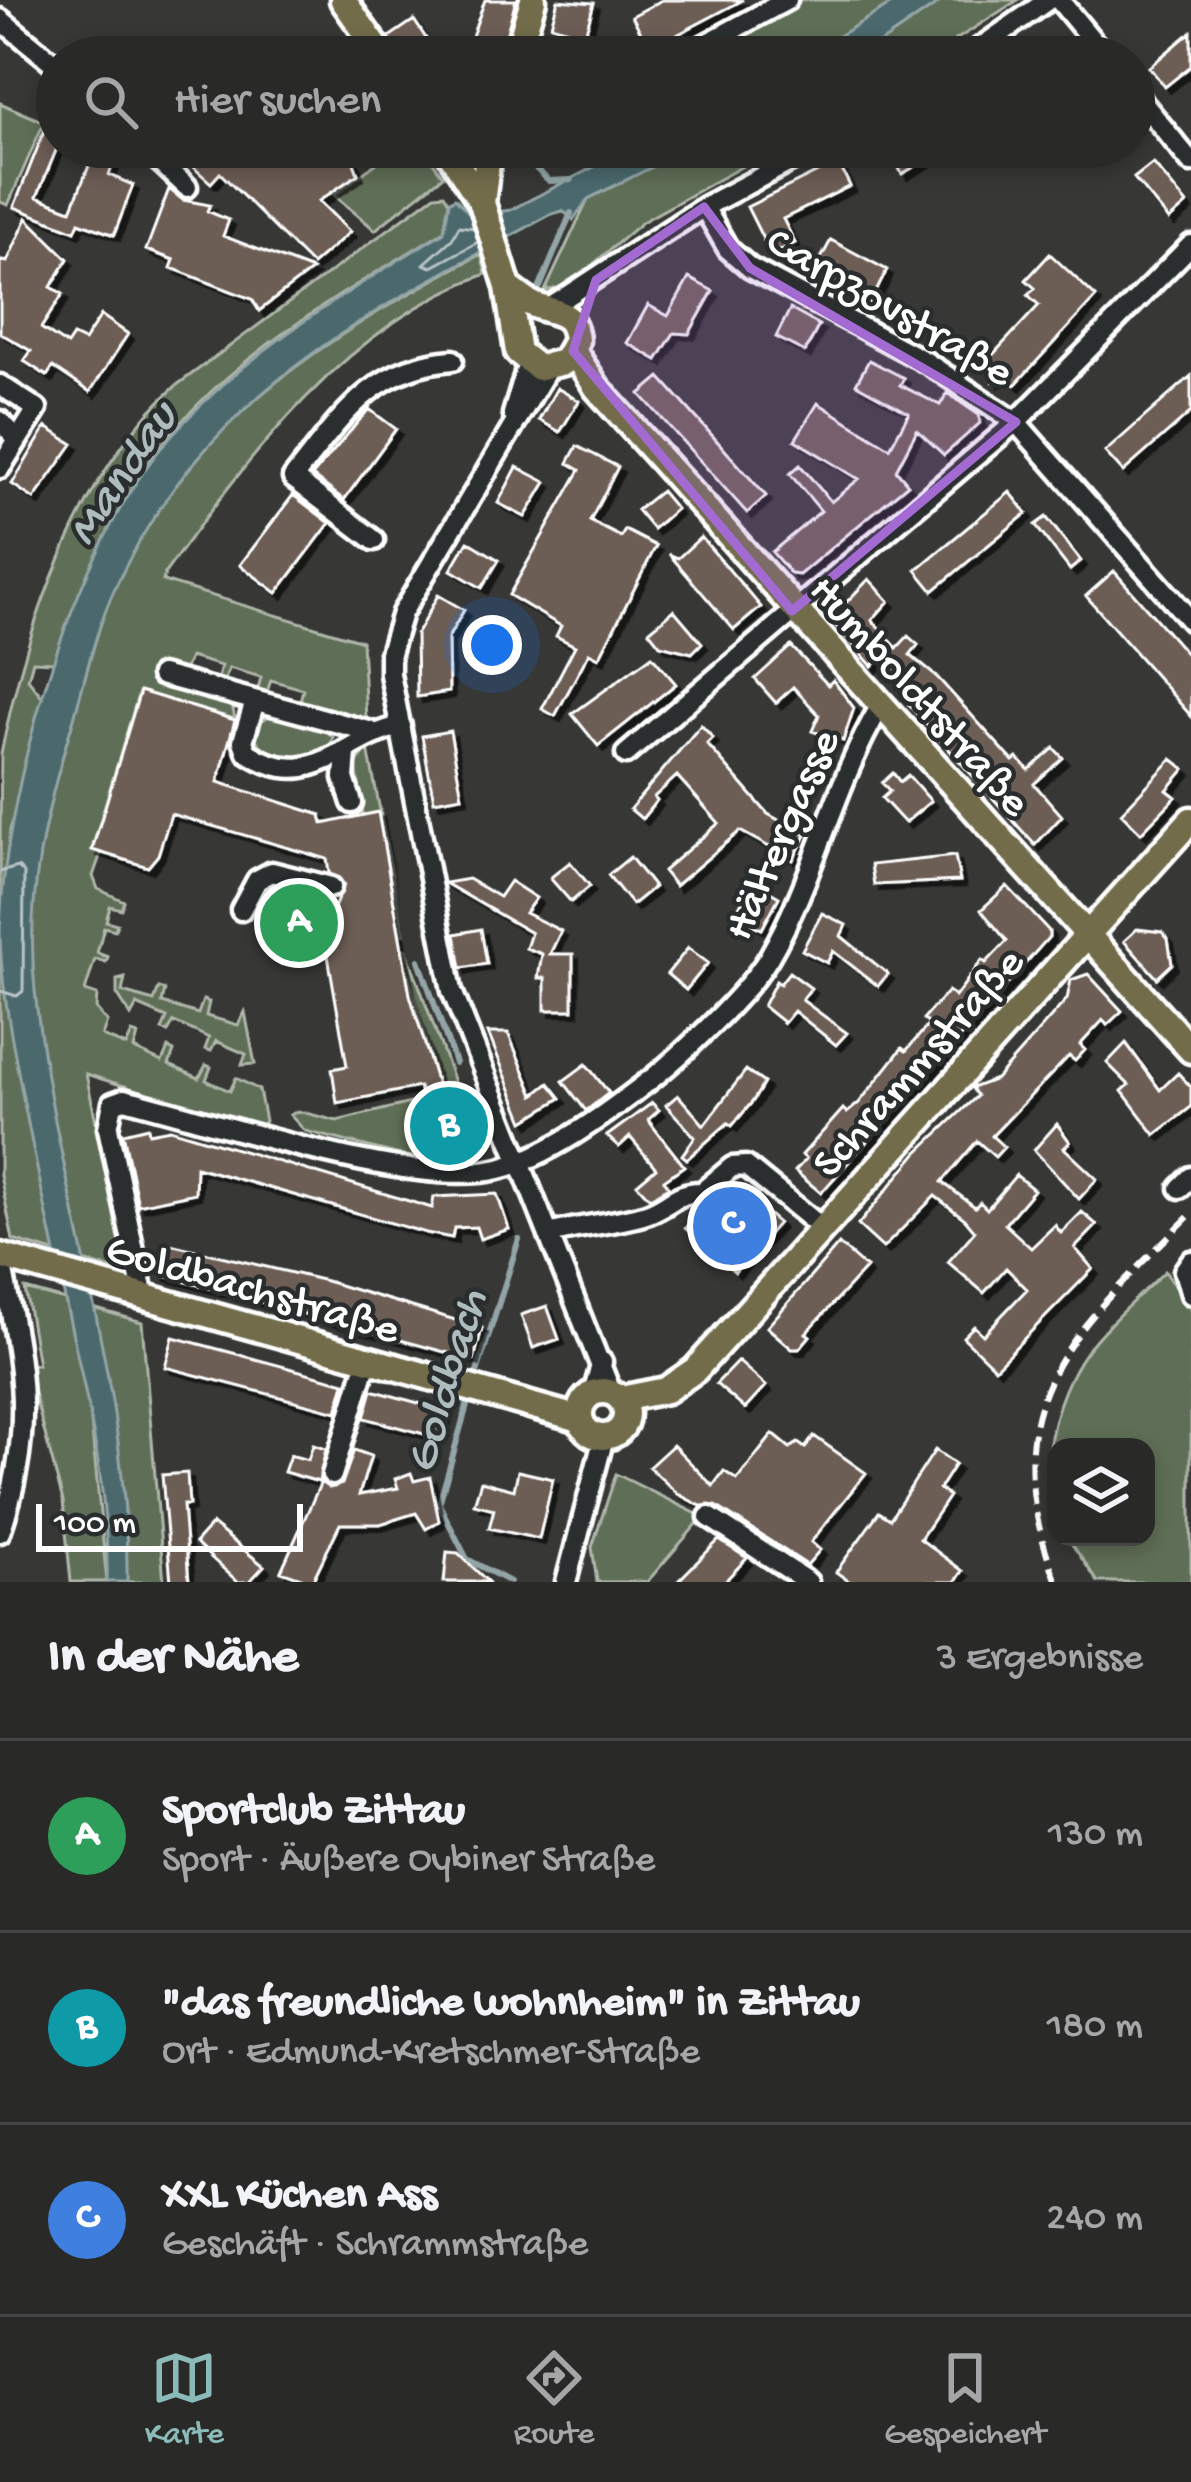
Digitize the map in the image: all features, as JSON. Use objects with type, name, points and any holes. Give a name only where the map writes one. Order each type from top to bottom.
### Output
[{"type":"main road","points":[[343,0],[368,36]]},
{"type":"main road","points":[[522,36],[532,0]]},
{"type":"main road","points":[[486,168],[485,212],[508,287],[515,345],[556,355]]},
{"type":"main road","name":"Humboldtstraße","points":[[508,287],[544,307],[556,355],[597,388],[1191,1050]]},
{"type":"main road","points":[[516,328],[525,314],[544,307]]},
{"type":"main road","name":"Schrammstraße","points":[[600,1415],[695,1370],[1085,932],[1191,820]]},
{"type":"main road","name":"Goldbachstraße","points":[[8,1259],[474,1390],[600,1415]]},
{"type":"street","points":[[721,36],[787,0]]},
{"type":"street","points":[[997,36],[1048,0]]},
{"type":"street","points":[[1059,0],[1089,36]]},
{"type":"street","points":[[0,19],[36,49]]},
{"type":"street","points":[[1155,118],[1191,162]]},
{"type":"street","points":[[167,168],[187,187]]},
{"type":"street","points":[[544,307],[596,280],[629,252],[704,207],[778,168]]},
{"type":"street","name":"Carpzovstraße","points":[[704,207],[728,249],[750,268],[926,362],[1016,422],[1191,621]]},
{"type":"street","points":[[626,754],[1016,422],[1191,245]]},
{"type":"street","points":[[566,1582],[600,1415],[602,1362],[517,1162],[452,991],[391,674],[394,634],[596,280]]},
{"type":"street","points":[[374,540],[293,478],[335,425],[394,371],[414,363],[453,360]]},
{"type":"street","points":[[0,468],[37,409],[1,391]]},
{"type":"street","points":[[0,421],[18,439]]},
{"type":"street","points":[[161,675],[372,732],[401,727]]},
{"type":"street","points":[[255,701],[243,741],[247,752],[281,768],[328,764],[372,732]]},
{"type":"street","name":"Hältergasse","points":[[138,1297],[108,1127],[113,1103],[124,1099],[417,1173],[476,1173],[517,1162],[600,1118],[664,1070],[765,964],[800,899],[863,735],[880,707]]},
{"type":"street","points":[[346,752],[344,778],[352,803]]},
{"type":"street","points":[[241,910],[256,880],[272,872],[331,887]]},
{"type":"street","points":[[550,1234],[651,1213],[682,1192],[710,1188],[731,1167],[746,1166],[822,1228]]},
{"type":"street","points":[[0,1532],[20,1465],[26,1392],[8,1259]]},
{"type":"street","points":[[1191,1261],[1184,1271],[1191,1294]]},
{"type":"street","points":[[332,1474],[367,1361]]},
{"type":"street","points":[[709,1516],[808,1582]]},
{"type":"highlighted area","points":[[704,207],[750,268],[1016,422],[792,611],[573,351],[596,280]]},
{"type":"green space","points":[[800,0],[898,0],[839,36],[734,36]]},
{"type":"green space","points":[[943,0],[1018,0],[962,36],[891,36]]},
{"type":"green space","points":[[0,103],[36,119],[36,140],[8,205],[0,202]]},
{"type":"green space","points":[[370,168],[437,168],[443,176],[375,230],[334,195]]},
{"type":"green space","points":[[650,168],[739,168],[642,222],[568,286],[545,291],[588,199]]},
{"type":"green space","points":[[444,194],[449,202],[444,231],[246,361],[178,426],[134,484],[98,555],[54,662],[33,661],[28,679],[44,699],[10,830],[0,929],[1,754],[12,705],[62,554],[112,461],[142,420],[177,385],[435,195]]},
{"type":"green space","points":[[481,254],[486,274],[436,296],[389,326],[304,399],[165,573],[163,581],[362,641],[366,719],[300,701],[303,689],[271,680],[267,692],[258,689],[261,677],[229,668],[225,680],[218,678],[221,666],[190,657],[183,673],[231,700],[235,719],[139,692],[92,849],[101,853],[93,876],[98,889],[124,901],[121,909],[110,906],[106,921],[117,924],[115,930],[104,927],[97,953],[108,957],[106,962],[95,959],[85,991],[97,995],[96,1009],[107,1022],[102,1036],[126,1046],[132,1033],[138,1035],[134,1049],[162,1062],[168,1048],[174,1051],[169,1065],[199,1078],[206,1065],[211,1067],[206,1080],[230,1091],[236,1078],[259,1090],[265,1121],[260,1129],[86,1074],[128,1274],[84,1261],[43,1061],[34,980],[33,910],[50,800],[114,589],[146,529],[222,431],[316,353]]},
{"type":"green space","points":[[267,717],[288,717],[324,728],[333,737],[329,748],[290,758],[272,753],[256,740],[257,724]]},
{"type":"green space","points":[[368,749],[404,934],[400,935],[378,813],[363,815],[356,764]]},
{"type":"green space","points":[[0,946],[16,1060],[57,1253],[13,1240],[0,1175]]},
{"type":"green space","points":[[402,949],[406,949],[454,1082],[437,1084]]},
{"type":"green space","points":[[125,978],[122,992],[154,1001],[159,988],[165,990],[162,1003],[198,1014],[203,1000],[209,1002],[206,1016],[238,1025],[245,1012],[255,1064],[242,1065],[246,1054],[216,1041],[211,1051],[205,1049],[209,1038],[174,1022],[168,1032],[162,1030],[167,1018],[137,1005],[131,1016],[117,994],[117,980]]},
{"type":"green space","points":[[443,1095],[448,1102],[423,1114],[433,1142],[432,1163],[305,1131],[290,1115],[298,1111],[337,1121]]},
{"type":"green space","points":[[1165,1271],[1191,1310],[1191,1582],[1098,1582],[1073,1546],[1155,1546],[1155,1438],[1051,1438],[1069,1381],[1109,1325]]},
{"type":"green space","points":[[25,1289],[65,1300],[89,1401],[107,1582],[71,1582],[63,1501],[26,1363],[38,1365]]},
{"type":"green space","points":[[93,1308],[142,1322],[164,1582],[127,1582],[117,1443]]},
{"type":"green space","points":[[616,1474],[703,1517],[647,1582],[597,1582],[592,1547]]},
{"type":"water","points":[[898,0],[943,0],[891,36],[839,36]]},
{"type":"water","points":[[592,168],[650,168],[588,199],[573,220],[563,211],[552,214],[419,286],[299,364],[246,408],[197,460],[153,519],[102,620],[47,819],[36,886],[33,955],[45,1065],[117,1433],[127,1582],[107,1582],[95,1442],[27,1117],[1,961],[5,869],[32,733],[79,592],[144,471],[181,425],[241,369],[306,320],[444,232],[449,202],[455,198],[472,216],[510,210]]},
{"type":"building","points":[[485,0],[516,0],[506,36],[472,36]]},
{"type":"building","points":[[558,0],[594,3],[585,35],[551,25]]},
{"type":"building","points":[[662,0],[743,0],[675,36],[643,36],[632,16]]},
{"type":"building","points":[[414,20],[424,36],[390,36]]},
{"type":"building","points":[[1191,32],[1191,66],[1165,87],[1155,74],[1155,62]]},
{"type":"building","points":[[36,151],[36,168],[49,168],[37,197],[71,210],[88,168],[112,168],[109,175],[133,185],[114,235],[79,222],[75,231],[14,207]]},
{"type":"building","points":[[1155,165],[1187,204],[1169,220],[1134,178]]},
{"type":"building","points":[[194,168],[356,168],[358,174],[319,201],[350,232],[312,265],[220,173],[211,183]]},
{"type":"building","points":[[826,168],[841,168],[850,186],[783,219],[795,243],[771,255],[747,207]]},
{"type":"building","points":[[169,189],[183,200],[210,205],[207,211],[229,220],[223,236],[312,270],[259,311],[252,299],[171,268],[174,260],[146,250]]},
{"type":"building","points":[[27,218],[68,259],[51,287],[63,294],[41,328],[67,345],[73,336],[84,341],[101,315],[128,334],[90,392],[53,367],[47,376],[24,361],[31,351],[0,333],[0,260],[7,262]]},
{"type":"building","points":[[831,240],[887,270],[869,306],[812,275]]},
{"type":"building","points":[[1050,254],[1096,297],[1015,385],[1005,376],[994,381],[997,368],[988,360],[1039,305],[1028,295],[1035,288],[1026,280]]},
{"type":"building","points":[[689,278],[713,291],[689,334],[674,333],[657,360],[627,343],[648,305],[668,316]]},
{"type":"building","points":[[790,309],[819,325],[805,352],[776,337]]},
{"type":"building","points":[[869,360],[904,378],[900,385],[940,405],[947,393],[979,415],[980,423],[944,455],[917,430],[896,470],[908,484],[799,575],[791,574],[772,552],[821,511],[790,474],[800,465],[831,502],[859,479],[795,440],[818,403],[890,448],[909,413],[856,384]]},
{"type":"building","points":[[1191,376],[1191,412],[1123,472],[1105,452]]},
{"type":"building","points":[[660,377],[766,496],[747,513],[640,394]]},
{"type":"building","points":[[557,388],[579,401],[560,432],[539,420]]},
{"type":"building","points":[[369,409],[396,429],[344,500],[312,476]]},
{"type":"building","points":[[46,427],[73,444],[34,499],[12,484]]},
{"type":"building","points":[[577,446],[618,467],[590,521],[621,537],[625,530],[656,546],[599,658],[589,653],[555,716],[542,709],[575,646],[556,636],[561,626],[509,595],[580,470],[568,463]]},
{"type":"building","points":[[517,467],[546,482],[525,517],[498,503]]},
{"type":"building","points":[[661,491],[676,509],[653,529],[637,510]]},
{"type":"building","points":[[1010,492],[1027,513],[933,591],[916,570]]},
{"type":"building","points":[[293,495],[330,523],[277,593],[240,565]]},
{"type":"building","points":[[1046,517],[1081,561],[1070,570],[1035,525]]},
{"type":"building","points":[[701,537],[761,607],[734,630],[669,554],[678,558]]},
{"type":"building","points":[[468,541],[499,560],[482,588],[451,570]]},
{"type":"building","points":[[1114,571],[1191,659],[1191,716],[1086,596]]},
{"type":"building","points":[[869,579],[889,601],[872,620],[897,648],[908,636],[918,645],[910,655],[938,678],[1013,761],[1017,758],[1029,770],[1054,748],[1063,758],[1034,784],[1062,816],[1035,845],[909,705],[918,696],[879,659],[872,666],[830,619]]},
{"type":"building","points":[[438,595],[464,610],[448,638],[449,692],[417,697],[416,635]]},
{"type":"building","points":[[674,610],[702,643],[692,653],[660,645],[649,631]]},
{"type":"building","points":[[791,646],[828,685],[833,680],[854,708],[843,741],[812,731],[819,715],[793,687],[776,703],[755,679]]},
{"type":"building","points":[[652,656],[676,684],[598,746],[572,714]]},
{"type":"building","points":[[140,691],[235,720],[218,782],[321,815],[323,824],[378,812],[410,995],[443,1104],[457,1100],[475,1152],[437,1153],[419,1087],[337,1103],[332,1069],[347,1066],[327,950],[315,953],[267,936],[280,890],[334,908],[344,884],[329,873],[327,859],[171,814],[158,855],[148,867],[92,850]]},
{"type":"building","points":[[701,725],[713,738],[707,744],[768,814],[806,835],[793,860],[740,831],[675,886],[663,871],[719,823],[677,776],[654,797],[657,800],[642,819],[630,809]]},
{"type":"building","points":[[450,731],[462,796],[434,801],[422,736]]},
{"type":"building","points":[[1172,759],[1185,769],[1167,790],[1176,797],[1141,833],[1121,813]]},
{"type":"building","points":[[893,773],[900,782],[908,775],[931,801],[905,823],[882,798],[890,791],[882,783]]},
{"type":"building","points":[[955,856],[960,881],[874,885],[871,865]]},
{"type":"building","points":[[630,857],[654,887],[632,905],[608,875]]},
{"type":"building","points":[[570,862],[590,886],[571,902],[550,878]]},
{"type":"building","points":[[468,879],[499,897],[510,881],[536,898],[525,913],[561,931],[550,954],[573,954],[573,1010],[545,1010],[545,978],[538,978],[542,954],[526,948],[531,933],[445,883]]},
{"type":"building","points":[[753,882],[779,897],[762,929],[734,916]]},
{"type":"building","points":[[1007,886],[1049,931],[1049,937],[821,1193],[795,1171],[806,1159],[802,1155],[843,1109],[847,1113],[859,1103],[902,1048],[906,1051],[929,1024],[923,1019],[948,991],[955,997],[982,960],[986,963],[1007,941],[981,910]]},
{"type":"building","points":[[822,913],[846,925],[841,936],[888,974],[878,986],[833,951],[827,963],[802,950]]},
{"type":"building","points":[[481,929],[487,964],[461,968],[455,934]]},
{"type":"building","points":[[1137,929],[1162,932],[1168,939],[1172,964],[1157,978],[1124,941]]},
{"type":"building","points":[[688,948],[708,963],[686,990],[667,974]]},
{"type":"building","points":[[789,972],[811,988],[802,1000],[847,1033],[836,1045],[794,1011],[784,1023],[763,1006],[776,981],[780,984]]},
{"type":"building","points":[[1088,974],[1122,1011],[1107,1025],[1103,1020],[1080,1045],[1085,1050],[1075,1061],[1069,1056],[992,1136],[1004,1147],[995,1157],[977,1141],[942,1182],[975,1207],[980,1202],[987,1209],[1016,1175],[1034,1190],[1005,1224],[1031,1248],[1055,1225],[1061,1233],[1082,1212],[1097,1225],[1075,1248],[1093,1269],[995,1368],[963,1337],[974,1326],[983,1335],[1027,1289],[1006,1268],[984,1293],[948,1262],[975,1231],[965,1219],[935,1196],[883,1248],[858,1225],[917,1153],[977,1096],[972,1088],[996,1079],[1067,999],[1071,980]]},
{"type":"building","points":[[488,1033],[508,1033],[534,1095],[549,1083],[561,1098],[524,1121]]},
{"type":"building","points":[[1126,1043],[1160,1090],[1178,1073],[1191,1087],[1191,1107],[1155,1135],[1122,1091],[1129,1085],[1107,1063]]},
{"type":"building","points":[[586,1064],[609,1093],[586,1111],[563,1081]]},
{"type":"building","points":[[746,1070],[764,1083],[753,1101],[732,1126],[728,1123],[687,1159],[682,1155],[695,1137],[666,1105],[678,1095],[704,1125]]},
{"type":"building","points":[[652,1103],[659,1110],[648,1120],[684,1166],[664,1180],[669,1187],[650,1198],[637,1184],[656,1168],[630,1137],[619,1147],[607,1136]]},
{"type":"building","points":[[1057,1124],[1070,1142],[1064,1148],[1097,1179],[1079,1199],[1034,1150]]},
{"type":"building","points":[[148,1127],[149,1133],[170,1129],[432,1208],[434,1197],[497,1194],[509,1229],[480,1239],[476,1227],[454,1228],[452,1238],[426,1233],[196,1167],[195,1193],[138,1205],[123,1133]]},
{"type":"building","points":[[733,1184],[778,1223],[735,1272],[685,1228]]},
{"type":"building","points":[[170,1244],[326,1281],[482,1328],[474,1360],[161,1275]]},
{"type":"building","points":[[839,1244],[866,1268],[806,1333],[810,1336],[799,1349],[792,1349],[767,1327]]},
{"type":"building","points":[[547,1306],[559,1339],[533,1348],[521,1315]]},
{"type":"building","points":[[173,1337],[345,1383],[337,1412],[165,1367]]},
{"type":"building","points":[[738,1361],[766,1386],[745,1409],[716,1384]]},
{"type":"building","points":[[372,1390],[447,1411],[439,1438],[364,1418]]},
{"type":"building","points":[[773,1434],[790,1448],[798,1443],[805,1448],[814,1436],[866,1473],[811,1542],[820,1550],[807,1565],[716,1506],[701,1506],[678,1494],[649,1467],[673,1445],[713,1486],[724,1471],[737,1480]]},
{"type":"building","points":[[313,1445],[326,1449],[319,1482],[284,1472],[290,1455],[308,1460]]},
{"type":"building","points":[[354,1450],[371,1456],[359,1495],[398,1488],[395,1479],[411,1473],[414,1481],[430,1477],[439,1521],[426,1529],[416,1513],[380,1524],[340,1524],[312,1582],[281,1571],[321,1482],[329,1488],[342,1484]]},
{"type":"building","points":[[935,1450],[955,1464],[939,1489],[949,1496],[920,1539],[963,1571],[955,1582],[850,1582],[836,1572],[879,1512],[890,1519]]},
{"type":"building","points":[[518,1471],[553,1479],[539,1539],[489,1528],[494,1509],[474,1504],[481,1481],[514,1490]]},
{"type":"building","points":[[187,1473],[189,1505],[183,1505],[189,1582],[171,1582],[162,1475]]},
{"type":"building","points":[[212,1524],[264,1566],[249,1582],[238,1582],[195,1543]]},
{"type":"building","points":[[719,1540],[747,1558],[724,1582],[677,1582]]},
{"type":"building","points":[[447,1552],[458,1553],[488,1582],[444,1582]]},
{"type":"waterway","points":[[535,168],[549,181],[571,180]]},
{"type":"waterway","name":"Goldbach","points":[[540,287],[571,213]]},
{"type":"waterway","name":"Goldbach","points":[[419,960],[455,1063]]},
{"type":"waterway","name":"Goldbach","points":[[474,1382],[519,1239]]},
{"type":"waterway","name":"Goldbach","points":[[470,1395],[439,1504],[467,1559],[510,1582]]},
{"type":"railway","points":[[1057,1582],[1038,1519],[1031,1465],[1037,1417],[1053,1374],[1078,1335],[1191,1214]]},
{"type":"place","name":"Sportclub Zittau","points":[[299,923]]},
{"type":"place","name":"\"das freundliche wohnheim\" in Zittau","points":[[449,1126]]},
{"type":"place","name":"XXL Küchen Ass","points":[[732,1226]]},
{"type":"water label","name":"Mandau","points":[[118,471]]}]
